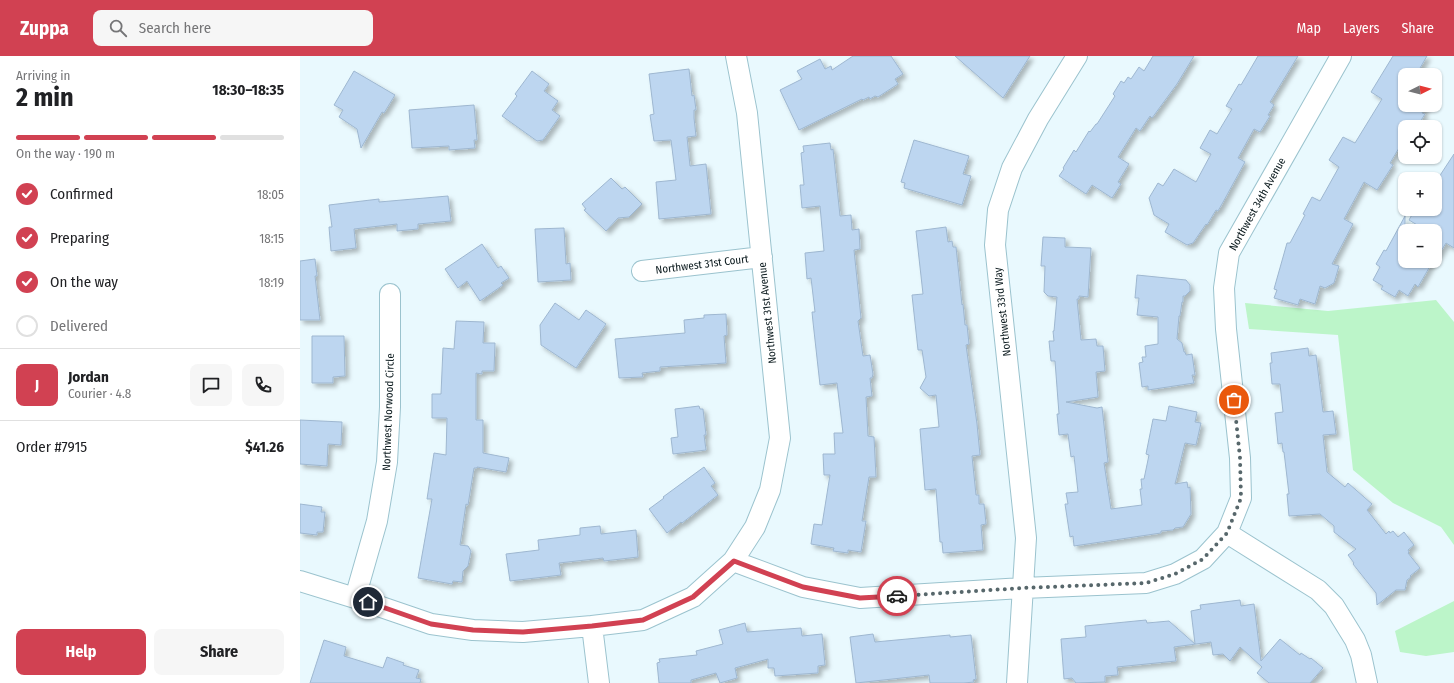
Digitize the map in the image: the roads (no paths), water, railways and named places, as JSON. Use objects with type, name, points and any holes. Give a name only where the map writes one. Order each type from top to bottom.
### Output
[{"type":"street","name":"Northwest 31st Avenue","points":[[300,581],[431,624],[473,630],[523,632],[643,620],[693,597],[734,561],[755,527],[770,490],[780,438],[747,113],[736,56]]},
{"type":"street","name":"Northwest 33rd Way","points":[[1017,683],[1026,538],[995,245],[998,210],[1012,168],[1038,119],[1077,56]]},
{"type":"street","name":"Northwest 34th Avenue","points":[[1227,533],[1241,498],[1240,458],[1224,288],[1229,253],[1342,56]]},
{"type":"street","name":"Northwest 31st Court","points":[[642,271],[762,257]]},
{"type":"street","name":"Northwest Norwood Circle","points":[[355,598],[377,521],[388,462],[390,407],[390,294]]},
{"type":"street","points":[[734,561],[803,587],[860,598],[1023,588],[1146,583],[1175,574],[1203,559],[1227,533],[1313,587],[1334,606],[1355,640],[1361,655],[1367,683]]},
{"type":"street","points":[[592,626],[599,683]]}]
